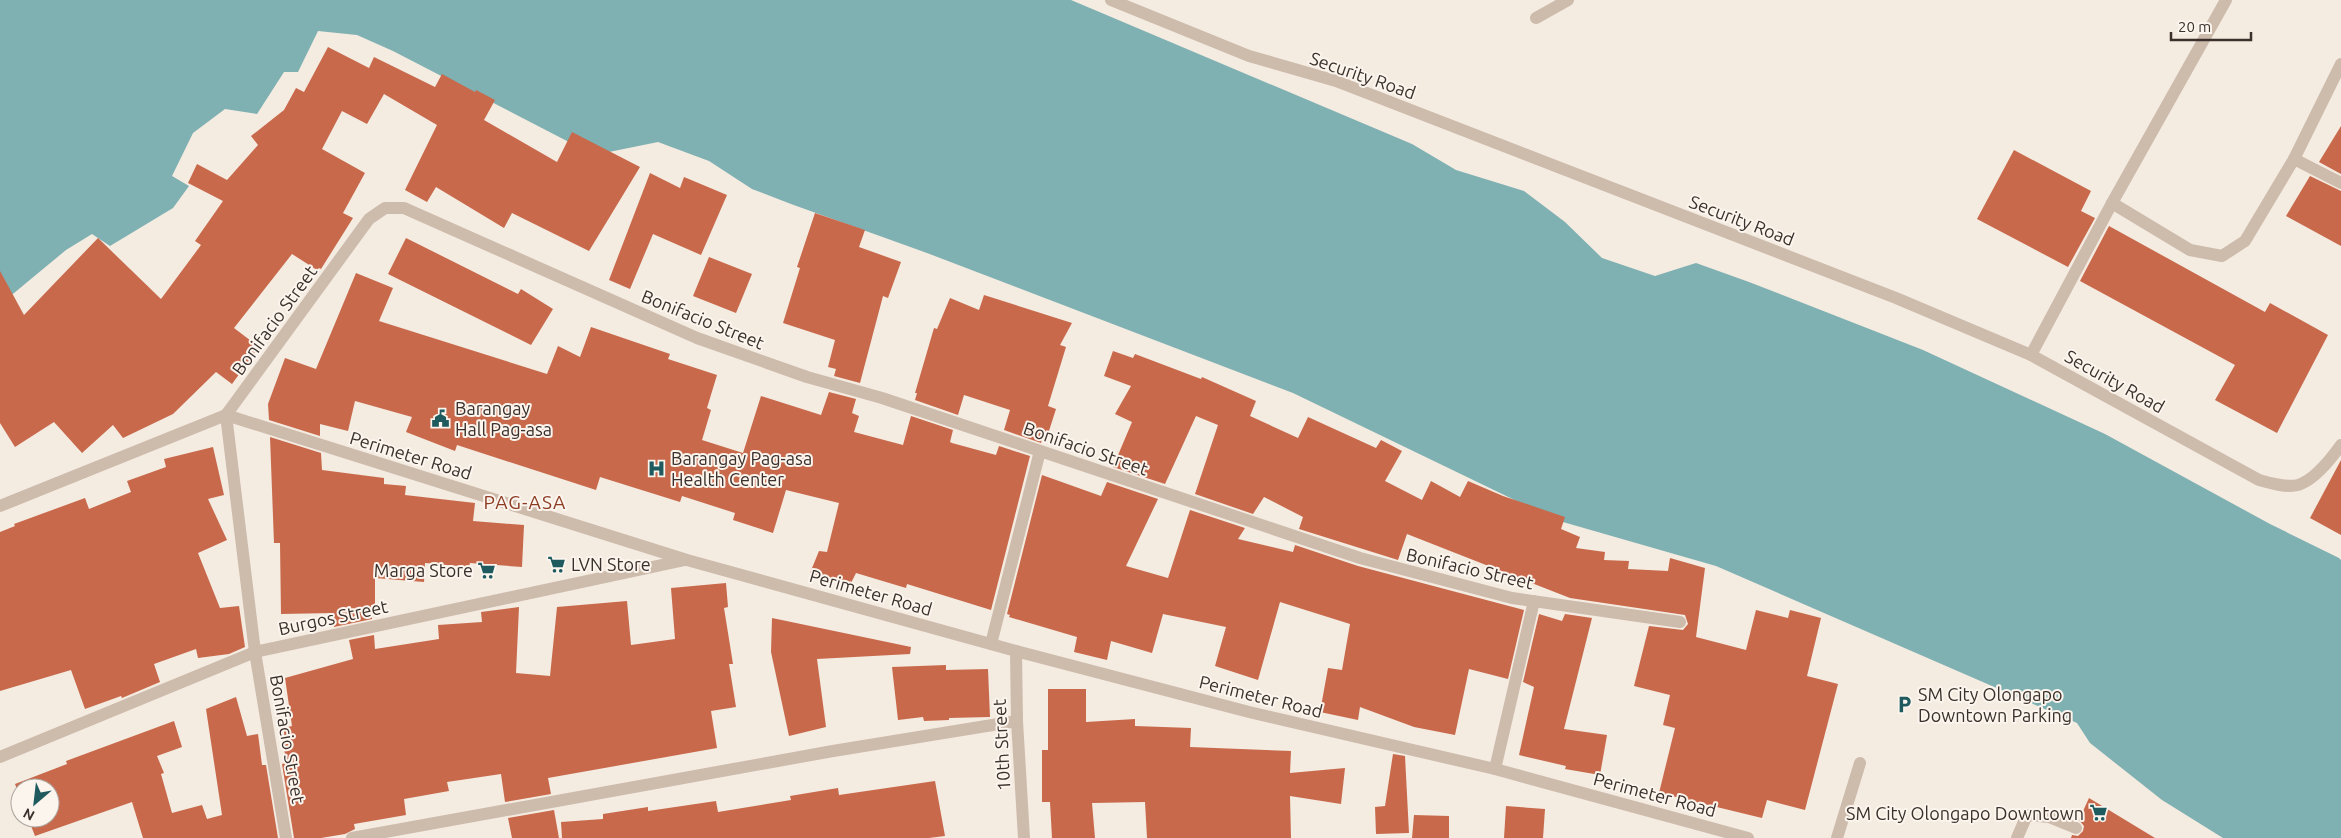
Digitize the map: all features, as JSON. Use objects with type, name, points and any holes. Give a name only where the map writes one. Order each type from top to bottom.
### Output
[{"type":"street","name":"Security Road","points":[[1111,0],[1250,56],[1336,81],[1896,298],[2031,355],[2259,480],[2279,485],[2298,485],[2316,474],[2339,452]]},
{"type":"street","points":[[1536,18],[1568,0]]},
{"type":"street","points":[[2031,355],[2112,203],[2226,0]]},
{"type":"street","points":[[2112,203],[2190,250],[2222,256],[2245,242],[2294,159],[2341,64]]},
{"type":"street","points":[[2294,159],[2341,183]]},
{"type":"street","name":"Bonifacio Street","points":[[286,838],[255,652],[226,415],[369,219],[385,208],[404,208],[696,338],[807,377],[882,398],[1352,556],[1512,598],[1680,622]]},
{"type":"street","points":[[0,506],[226,415]]},
{"type":"street","name":"Perimeter Road","points":[[226,415],[687,560],[1016,651],[1249,712],[1495,768],[1748,838]]},
{"type":"street","points":[[991,644],[1040,452]]},
{"type":"street","name":"Burgos Street","points":[[0,757],[255,652],[687,560]]},
{"type":"street","points":[[1495,768],[1534,601]]},
{"type":"street","name":"10th Street","points":[[1016,651],[1017,721],[1024,838]]},
{"type":"street","points":[[352,838],[833,751],[1017,721]]},
{"type":"street","points":[[1837,838],[1860,762]]},
{"type":"street","points":[[2017,838],[2027,814],[2049,817],[2076,828]]},
{"type":"water","points":[[0,0],[1071,0],[1412,144],[1456,170],[1524,191],[1565,222],[1602,258],[1655,276],[1696,263],[1923,350],[2105,434],[2270,524],[2339,558],[2341,560],[2341,838],[2223,838],[2162,800],[2090,743],[2077,723],[1716,566],[1556,520],[1293,393],[927,253],[752,189],[709,161],[658,142],[594,155],[393,51],[357,35],[318,31],[298,72],[284,72],[257,114],[225,109],[193,133],[172,176],[189,186],[173,208],[110,246],[92,234],[66,250],[8,298],[0,283]]},
{"type":"building","points":[[328,47],[369,68],[374,57],[435,87],[442,74],[475,92],[476,90],[495,100],[484,120],[557,162],[572,132],[640,167],[589,251],[512,213],[504,228],[436,187],[427,202],[405,190],[437,125],[384,94],[367,124],[342,111],[322,149],[365,173],[343,213],[353,218],[321,269],[317,270],[292,254],[234,328],[259,347],[232,384],[216,372],[173,414],[123,438],[113,425],[82,453],[54,422],[15,447],[0,423],[0,271],[24,315],[98,238],[161,299],[201,245],[195,241],[223,201],[188,183],[197,164],[227,180],[258,145],[251,136],[284,110],[296,88],[304,92]]},
{"type":"building","points":[[2341,126],[2341,174],[2319,162]]},
{"type":"building","points":[[2014,150],[2091,191],[2081,211],[2095,218],[2068,267],[1977,219]]},
{"type":"building","points":[[650,173],[680,188],[684,177],[727,195],[701,255],[653,234],[630,289],[609,280]]},
{"type":"building","points":[[2310,176],[2341,191],[2341,246],[2286,216]]},
{"type":"building","points":[[815,213],[865,230],[859,247],[901,262],[888,298],[883,296],[860,383],[834,376],[836,369],[828,367],[835,340],[783,323],[800,268],[797,267]]},
{"type":"building","points":[[2109,226],[2265,312],[2270,303],[2328,335],[2277,433],[2215,400],[2235,365],[2080,281]]},
{"type":"building","points":[[406,238],[518,294],[521,289],[553,309],[531,345],[388,274]]},
{"type":"building","points":[[709,257],[752,274],[736,313],[693,296]]},
{"type":"building","points":[[356,273],[393,288],[379,321],[547,374],[558,346],[580,357],[591,327],[670,354],[668,359],[717,375],[707,408],[711,410],[702,440],[743,453],[761,396],[821,415],[829,392],[856,399],[852,413],[859,416],[854,432],[903,445],[911,416],[953,430],[950,442],[952,443],[996,455],[999,446],[1030,456],[991,610],[907,584],[906,588],[856,573],[851,583],[810,573],[819,551],[827,552],[839,503],[786,490],[773,533],[733,520],[735,513],[682,496],[680,502],[600,477],[596,490],[457,445],[455,451],[406,432],[412,417],[355,401],[348,431],[320,424],[320,436],[269,420],[268,404],[285,358],[316,369]]},
{"type":"building","points":[[984,295],[1072,323],[1060,345],[1066,347],[1048,406],[1056,409],[1048,434],[1044,433],[1041,443],[1004,430],[1010,410],[964,395],[958,415],[915,400],[917,393],[915,393],[934,328],[937,329],[950,298],[979,310]]},
{"type":"building","points":[[1113,351],[1133,358],[1135,354],[1201,379],[1202,377],[1256,401],[1250,416],[1298,438],[1308,417],[1376,448],[1381,440],[1402,451],[1385,481],[1422,500],[1431,481],[1460,497],[1468,481],[1503,496],[1565,517],[1561,529],[1580,537],[1576,548],[1605,552],[1604,560],[1629,561],[1628,569],[1668,571],[1670,558],[1705,568],[1696,637],[1746,650],[1756,610],[1788,618],[1790,610],[1821,618],[1807,676],[1838,684],[1805,810],[1767,800],[1762,818],[1659,793],[1675,728],[1663,725],[1670,695],[1634,686],[1649,626],[1683,630],[1688,624],[1685,615],[1570,598],[1407,534],[1398,560],[1299,529],[1303,517],[1264,497],[1253,514],[1195,494],[1218,425],[1196,416],[1165,484],[1113,467],[1132,422],[1115,414],[1131,386],[1104,376]]},
{"type":"building","points":[[270,437],[321,453],[322,470],[384,478],[384,484],[406,486],[405,495],[475,503],[473,521],[524,525],[522,567],[470,563],[469,567],[425,563],[424,582],[375,578],[375,605],[371,605],[372,619],[334,627],[333,613],[281,614],[280,543],[274,543]]},
{"type":"building","points":[[213,447],[224,495],[208,499],[227,540],[198,553],[220,608],[239,606],[245,647],[229,654],[198,658],[196,649],[154,664],[160,682],[122,698],[121,696],[85,709],[71,670],[0,691],[0,532],[15,526],[14,524],[85,498],[89,509],[131,492],[127,481],[166,467],[164,459]]},
{"type":"building","points":[[2341,460],[2341,535],[2310,518]]},
{"type":"building","points":[[1042,475],[1101,496],[1107,482],[1158,499],[1126,566],[1168,578],[1190,510],[1245,528],[1238,539],[1293,552],[1295,545],[1358,566],[1524,610],[1508,679],[1469,669],[1455,735],[1414,727],[1360,707],[1358,720],[1320,712],[1328,668],[1342,670],[1350,624],[1280,602],[1258,680],[1215,666],[1226,627],[1163,614],[1152,653],[1111,641],[1107,660],[1074,652],[1077,637],[1009,617],[1010,615],[1007,614]]},
{"type":"building","points":[[726,583],[728,607],[724,608],[733,664],[729,664],[736,707],[711,711],[717,748],[548,778],[551,794],[505,802],[501,774],[447,782],[449,791],[404,799],[406,815],[354,824],[355,829],[345,834],[321,838],[294,838],[282,764],[285,763],[284,728],[292,726],[285,678],[353,659],[349,640],[374,635],[375,649],[439,639],[438,625],[482,622],[481,612],[519,607],[516,673],[550,676],[557,607],[627,601],[631,645],[675,639],[671,588]]},
{"type":"building","points":[[1539,614],[1562,621],[1565,614],[1592,618],[1564,729],[1607,735],[1600,775],[1565,769],[1566,766],[1519,755],[1534,687],[1523,682]]},
{"type":"building","points":[[772,618],[911,647],[910,654],[817,659],[826,727],[789,736],[771,652]]},
{"type":"building","points":[[946,665],[946,670],[988,669],[990,717],[924,721],[923,717],[898,720],[892,667]]},
{"type":"building","points":[[1048,689],[1086,689],[1086,722],[1135,719],[1135,726],[1191,728],[1190,747],[1291,751],[1290,773],[1345,768],[1341,804],[1290,796],[1291,838],[1147,838],[1145,802],[1092,803],[1095,838],[1052,838],[1050,802],[1042,802],[1042,750],[1048,750]]},
{"type":"building","points":[[236,697],[247,736],[258,734],[262,765],[266,765],[278,838],[143,838],[132,802],[60,827],[60,778],[31,778],[67,764],[66,761],[174,721],[182,747],[157,756],[164,773],[161,774],[172,813],[202,805],[207,819],[222,815],[206,709]]},
{"type":"building","points":[[1393,754],[1405,756],[1409,833],[1376,834],[1375,807],[1385,806]]},
{"type":"building","points":[[935,781],[945,836],[929,838],[562,838],[561,822],[603,819],[603,814],[648,807],[648,811],[716,801],[718,812],[791,800],[790,796],[838,788],[839,795]]},
{"type":"building","name":"SM City Olongapo Downtown","points":[[2089,798],[2155,838],[2071,838],[2072,835],[2078,836],[2083,831],[2084,826],[2079,820]]},
{"type":"building","points":[[1506,806],[1545,809],[1543,838],[1504,838]]},
{"type":"building","points":[[554,810],[559,838],[512,838],[508,818]]},
{"type":"building","points":[[1414,815],[1449,816],[1449,838],[1412,838]]},
{"type":"building","points":[[32,828],[58,828],[35,836]]},
{"type":"place","name":"Barangay Hall Pag-asa","points":[[441,418]]},
{"type":"place","name":"Barangay Pag-asa Health Center","points":[[657,468]]},
{"type":"place","name":"LVN Store","points":[[557,564]]},
{"type":"place","name":"Marga Store","points":[[487,570]]},
{"type":"place","name":"SM City Olongapo Downtown Parking","points":[[1904,704]]},
{"type":"place","name":"SM City Olongapo Downtown","points":[[2098,813]]},
{"type":"district","name":"PAG-ASA","points":[[525,502]]}]
